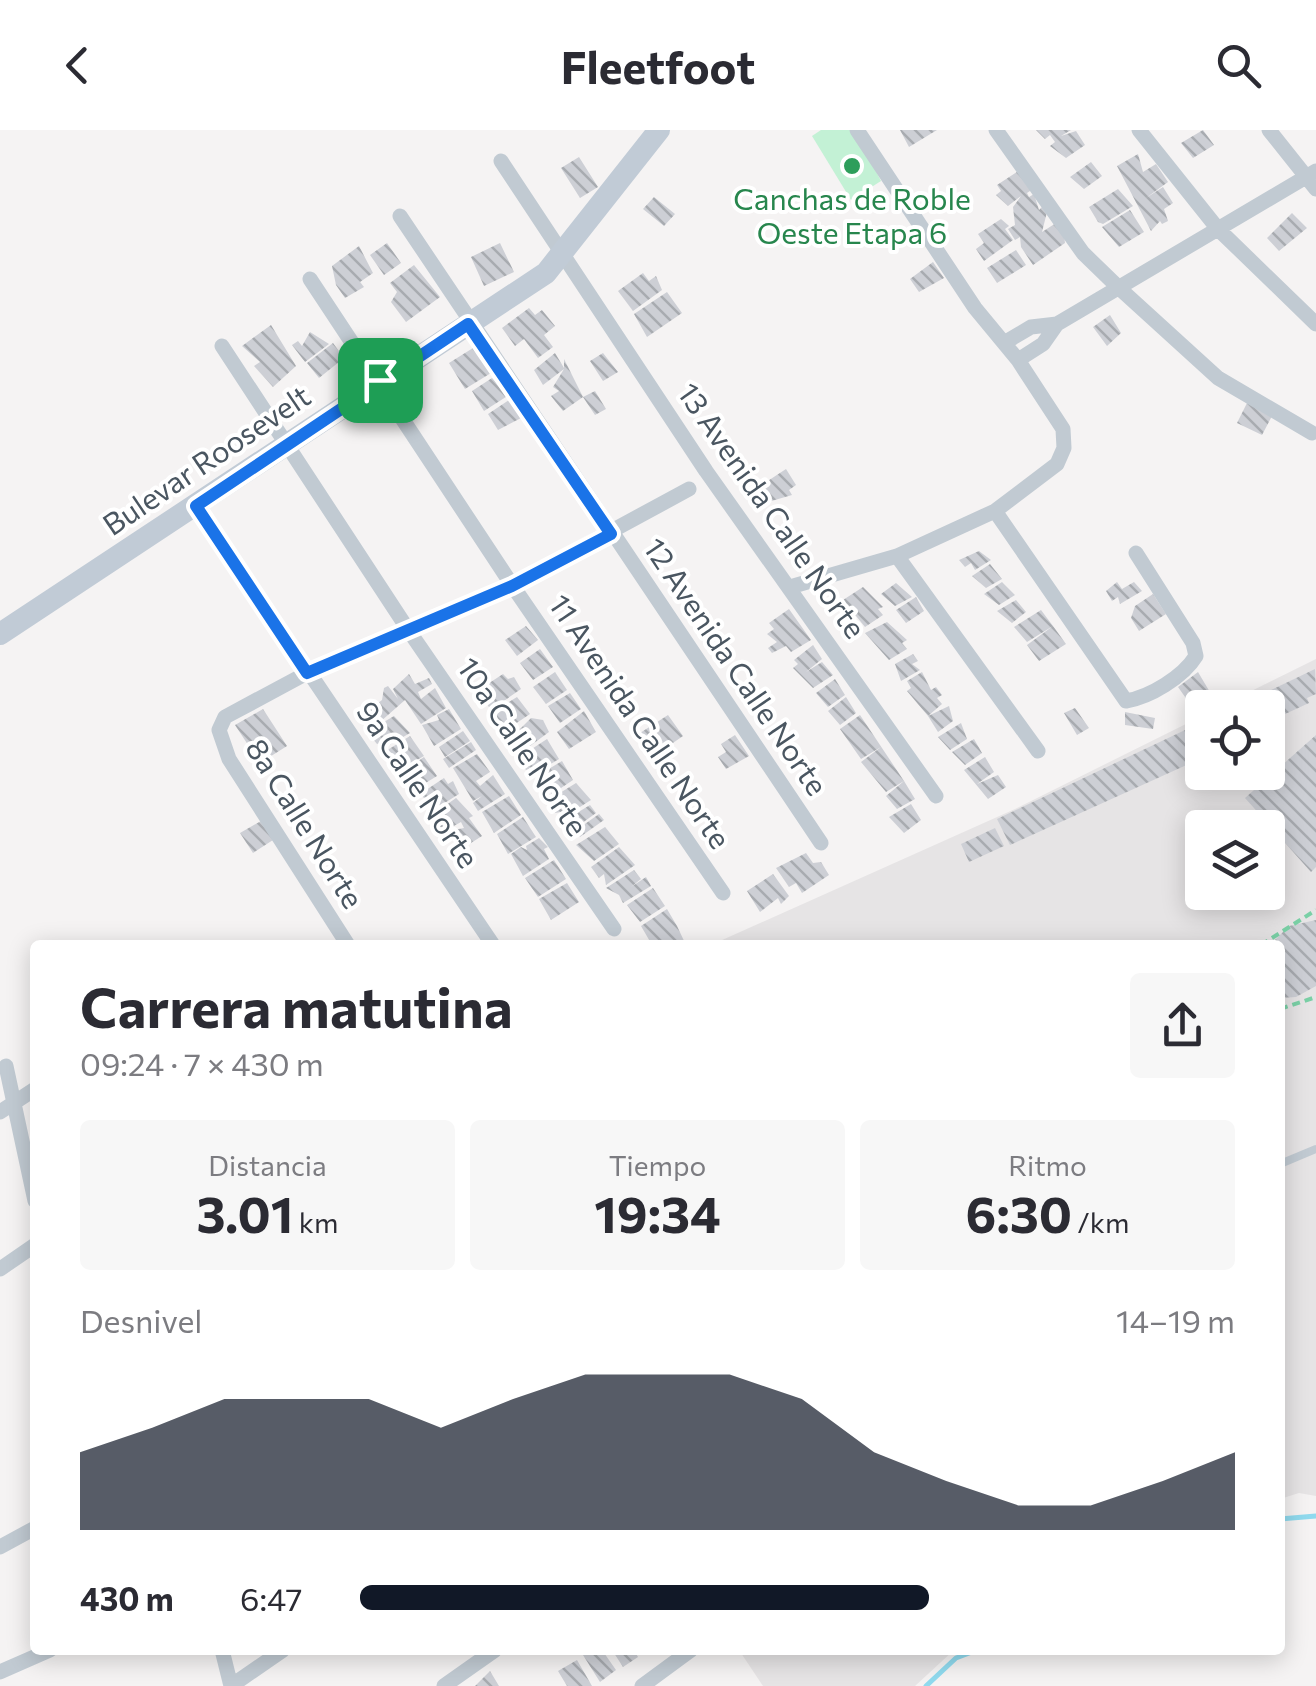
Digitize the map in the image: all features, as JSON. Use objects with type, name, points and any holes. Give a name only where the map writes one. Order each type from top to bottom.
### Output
[{"type":"main road","name":"Bulevar Roosevelt","points":[[0,634],[546,273],[564,256],[659,130]]},
{"type":"street","points":[[790,587],[896,556],[995,512],[1057,464],[1064,448],[1063,429],[1018,360],[975,308],[857,130]]},
{"type":"street","points":[[996,130],[1082,252],[1118,287],[1218,378],[1312,432]]},
{"type":"street","points":[[1139,130],[1218,229],[1316,324]]},
{"type":"street","points":[[1004,343],[1031,327],[1056,324],[1312,179],[1269,130]]},
{"type":"street","name":"13 Avenida Calle Norte","points":[[502,162],[706,471],[936,796]]},
{"type":"street","name":"12 Avenida Calle Norte","points":[[400,216],[468,324],[821,843]]},
{"type":"street","name":"11 Avenida Calle Norte","points":[[310,278],[512,586],[723,892]]},
{"type":"street","points":[[1018,360],[1043,344],[1056,324]]},
{"type":"street","name":"10a Calle Norte","points":[[222,346],[406,628],[614,929]]},
{"type":"street","points":[[307,673],[512,586],[689,488]]},
{"type":"street","name":"9a Calle Norte","points":[[196,506],[490,940]]},
{"type":"street","points":[[995,512],[1126,701],[1141,698],[1190,667],[1196,656],[1193,643],[1136,553]]},
{"type":"street","points":[[896,556],[1038,752]]},
{"type":"street","name":"8a Calle Norte","points":[[307,673],[225,717],[218,730],[229,759],[345,940]]},
{"type":"street","points":[[6,1066],[6,1109],[30,1186]]},
{"type":"street","points":[[6,1109],[30,1092]]},
{"type":"street","points":[[0,1269],[30,1248]]},
{"type":"street","points":[[0,1547],[30,1531]]},
{"type":"street","points":[[0,1672],[39,1655]]},
{"type":"street","points":[[223,1655],[231,1686],[276,1655]]},
{"type":"street","points":[[444,1686],[488,1655]]},
{"type":"street","points":[[642,1686],[684,1655]]},
{"type":"lane","points":[[1285,1162],[1316,1148]]},
{"type":"path","points":[[1268,940],[1316,910]]},
{"type":"path","points":[[1285,1007],[1316,998]]},
{"type":"shaded area","points":[[1316,659],[1316,1496],[1299,1493],[1285,1497],[1285,940],[722,940],[1015,809],[1185,724],[1185,790],[1285,790],[1285,690],[1253,690]]},
{"type":"shaded area","points":[[742,1655],[949,1655],[915,1686],[763,1686]]},
{"type":"green space","name":"Canchas de Roble Oeste Etapa 6","points":[[821,130],[855,130],[881,181],[851,200],[812,136]]},
{"type":"building","points":[[900,130],[937,130],[909,147]]},
{"type":"building","points":[[1036,130],[1071,130],[1061,136],[1076,131],[1085,145],[1066,158],[1050,146],[1055,142],[1050,135],[1045,139]]},
{"type":"building","points":[[1203,130],[1214,145],[1193,158],[1181,143]]},
{"type":"building","points":[[1138,154],[1143,172],[1156,164],[1168,182],[1146,198],[1163,187],[1173,203],[1164,209],[1168,221],[1160,221],[1151,231],[1117,166]]},
{"type":"building","points":[[579,157],[598,187],[580,198],[561,168]]},
{"type":"building","points":[[1091,162],[1102,176],[1084,189],[1070,177]]},
{"type":"building","points":[[1020,170],[1033,189],[1027,193],[1029,197],[1034,194],[1039,210],[1043,206],[1047,212],[1042,232],[1056,223],[1064,235],[1065,243],[1033,265],[1021,247],[1020,237],[1015,240],[1008,229],[1015,225],[1013,207],[1021,196],[1008,206],[996,195],[1001,191],[997,185]]},
{"type":"building","points":[[1118,189],[1133,206],[1103,224],[1098,222],[1089,207]]},
{"type":"building","points":[[654,197],[675,214],[664,226],[643,209]]},
{"type":"building","points":[[1130,210],[1144,232],[1119,247],[1102,227]]},
{"type":"building","points":[[1292,213],[1307,228],[1279,251],[1267,238]]},
{"type":"building","points":[[1001,219],[1009,226],[1005,229],[1013,240],[984,261],[976,249],[984,243],[978,234]]},
{"type":"building","points":[[387,243],[401,263],[384,275],[370,255]]},
{"type":"building","points":[[500,243],[514,272],[484,286],[471,257]]},
{"type":"building","points":[[359,246],[373,273],[360,282],[364,287],[345,298],[336,285],[332,266]]},
{"type":"building","points":[[1016,250],[1026,265],[997,283],[987,268]]},
{"type":"building","points":[[933,262],[944,278],[919,292],[910,279]]},
{"type":"building","points":[[414,265],[440,297],[406,322],[391,302],[397,292],[390,283]]},
{"type":"building","points":[[643,273],[649,281],[656,276],[662,290],[633,311],[618,291]]},
{"type":"building","points":[[667,292],[682,313],[647,337],[634,314]]},
{"type":"building","points":[[529,308],[535,315],[542,310],[555,326],[544,335],[553,347],[538,358],[524,339],[515,346],[502,328]]},
{"type":"building","points":[[1110,315],[1121,333],[1107,346],[1093,327]]},
{"type":"building","points":[[271,325],[296,366],[273,387],[254,366],[260,362],[242,346]]},
{"type":"building","points":[[310,332],[329,344],[305,362],[292,345],[298,341],[302,346]]},
{"type":"building","points":[[333,343],[344,358],[319,378],[307,363]]},
{"type":"building","points":[[473,348],[491,373],[465,389],[449,363]]},
{"type":"building","points":[[555,353],[564,368],[564,359],[583,397],[563,411],[551,396],[559,391],[553,387],[564,369],[543,385],[534,370]]},
{"type":"building","points":[[603,353],[618,372],[603,381],[590,361]]},
{"type":"building","points":[[492,378],[509,395],[484,411],[472,391]]},
{"type":"building","points":[[595,391],[606,409],[595,415],[583,397]]},
{"type":"building","points":[[509,400],[523,417],[498,430],[488,414]]},
{"type":"building","points":[[1247,403],[1272,416],[1262,435],[1237,423]]},
{"type":"building","points":[[786,469],[796,485],[789,490],[792,495],[768,502],[757,488]]},
{"type":"building","points":[[979,551],[991,560],[975,570],[971,563],[965,567],[959,560]]},
{"type":"building","points":[[990,564],[1002,579],[986,588],[972,576]]},
{"type":"building","points":[[1002,582],[1015,595],[999,605],[984,594]]},
{"type":"building","points":[[1117,582],[1122,589],[1134,582],[1142,591],[1120,604],[1118,597],[1112,601],[1106,591]]},
{"type":"building","points":[[896,583],[912,597],[895,606],[881,594]]},
{"type":"building","points":[[863,587],[883,607],[878,609],[883,615],[865,627],[843,600]]},
{"type":"building","points":[[1153,594],[1166,614],[1139,631],[1131,618],[1135,606]]},
{"type":"building","points":[[916,597],[924,611],[906,623],[896,610]]},
{"type":"building","points":[[1016,600],[1026,612],[1012,623],[997,611]]},
{"type":"building","points":[[789,609],[811,640],[791,652],[786,646],[772,653],[768,648],[777,642],[767,634],[774,629],[769,623]]},
{"type":"building","points":[[1041,610],[1053,626],[1027,642],[1014,627]]},
{"type":"building","points":[[887,622],[907,640],[902,643],[907,649],[889,660],[865,633]]},
{"type":"building","points":[[526,626],[538,640],[517,656],[505,640]]},
{"type":"building","points":[[1053,626],[1066,644],[1039,661],[1027,645]]},
{"type":"building","points":[[813,645],[822,659],[806,672],[822,662],[833,675],[813,688],[793,668],[798,664],[794,660]]},
{"type":"building","points":[[540,649],[553,667],[533,680],[520,663]]},
{"type":"building","points":[[913,654],[918,661],[912,664],[920,670],[901,681],[895,664]]},
{"type":"building","points":[[1315,669],[1316,694],[1307,698],[1309,703],[1285,714],[1285,690],[1271,690]]},
{"type":"building","points":[[555,672],[567,690],[546,704],[533,687]]},
{"type":"building","points":[[922,672],[931,690],[936,687],[942,695],[937,698],[942,704],[928,716],[907,691],[911,688],[907,681]]},
{"type":"building","points":[[1198,672],[1209,690],[1185,690],[1185,697],[1178,687]]},
{"type":"building","points":[[409,674],[415,684],[429,678],[432,684],[418,692],[421,699],[435,688],[446,708],[421,724],[405,700],[380,722],[377,717],[366,722],[362,715],[382,700],[384,688],[388,686],[398,699],[393,689]]},
{"type":"building","points":[[503,674],[508,679],[514,677],[521,689],[491,710],[487,704],[482,706],[474,693]]},
{"type":"building","points":[[835,679],[845,695],[828,707],[816,693]]},
{"type":"building","points":[[570,693],[581,709],[560,723],[548,706]]},
{"type":"building","points":[[517,697],[530,714],[506,730],[502,724],[496,728],[488,715]]},
{"type":"building","points":[[846,697],[856,713],[840,725],[828,711]]},
{"type":"building","points":[[949,706],[953,721],[938,732],[928,716]]},
{"type":"building","points":[[1075,708],[1089,728],[1077,735],[1064,713]]},
{"type":"building","points":[[263,709],[287,746],[260,763],[235,725]]},
{"type":"building","points":[[449,709],[461,729],[434,746],[422,725],[439,720],[437,715]]},
{"type":"building","points":[[584,711],[596,732],[569,749],[557,732]]},
{"type":"building","points":[[1125,712],[1155,718],[1153,729],[1125,725]]},
{"type":"building","points":[[668,715],[683,736],[654,756],[640,733]]},
{"type":"building","points":[[860,715],[904,781],[886,792],[861,762],[881,747],[861,759],[840,729]]},
{"type":"building","points":[[394,716],[410,733],[386,747],[383,742],[377,744],[367,732]]},
{"type":"building","points":[[531,718],[543,720],[549,732],[522,752],[511,748],[502,736],[521,728]]},
{"type":"building","points":[[961,723],[967,739],[950,750],[938,737]]},
{"type":"building","points":[[1185,730],[1185,766],[1010,845],[997,819]]},
{"type":"building","points":[[463,731],[470,741],[445,757],[439,747]]},
{"type":"building","points":[[735,735],[749,756],[726,769],[718,757],[726,752],[721,744]]},
{"type":"building","points":[[1316,735],[1316,867],[1311,872],[1285,843],[1285,810],[1256,810],[1245,798],[1254,790],[1285,790],[1285,763]]},
{"type":"building","points":[[410,736],[424,756],[401,769],[397,763],[390,766],[381,754]]},
{"type":"building","points":[[547,739],[559,759],[536,773],[531,768],[526,770],[518,758]]},
{"type":"building","points":[[974,739],[982,753],[965,765],[952,752]]},
{"type":"building","points":[[471,742],[476,750],[449,768],[443,759]]},
{"type":"building","points":[[477,754],[490,772],[476,781],[480,786],[493,775],[505,794],[478,811],[473,803],[482,796],[473,801],[453,768]]},
{"type":"building","points":[[424,757],[437,776],[414,790],[411,784],[406,787],[402,782],[406,779],[398,775]]},
{"type":"building","points":[[985,757],[994,772],[977,784],[998,775],[1006,787],[988,799],[964,770]]},
{"type":"building","points":[[562,761],[573,780],[552,794],[547,789],[541,792],[538,785],[543,783],[537,776]]},
{"type":"building","points":[[444,778],[448,784],[453,781],[459,794],[435,809],[420,794]]},
{"type":"building","points":[[904,781],[915,799],[897,809],[886,796]]},
{"type":"building","points":[[576,783],[591,800],[564,817],[561,812],[555,813],[547,801]]},
{"type":"building","points":[[509,796],[521,815],[494,833],[482,812]]},
{"type":"building","points":[[456,798],[473,816],[469,818],[482,836],[463,848],[448,831],[464,828],[461,822],[443,832],[428,818]]},
{"type":"building","points":[[911,804],[921,820],[904,833],[889,817]]},
{"type":"building","points":[[590,805],[596,813],[574,829],[562,822]]},
{"type":"building","points":[[599,814],[604,820],[580,837],[575,831]]},
{"type":"building","points":[[523,817],[536,837],[508,854],[497,834]]},
{"type":"building","points":[[261,821],[273,840],[253,853],[240,833]]},
{"type":"building","points":[[605,827],[619,844],[594,861],[576,845]]},
{"type":"building","points":[[995,828],[1004,846],[969,862],[961,844]]},
{"type":"building","points":[[539,838],[548,847],[544,849],[549,859],[523,876],[511,854],[521,847],[527,850],[526,846]]},
{"type":"building","points":[[619,847],[635,865],[606,885],[604,874],[599,878],[591,867]]},
{"type":"building","points":[[806,853],[813,863],[821,862],[829,875],[802,893],[796,883],[789,887],[776,868]]},
{"type":"building","points":[[554,860],[566,879],[538,897],[525,878]]},
{"type":"building","points":[[634,870],[641,879],[631,887],[646,877],[651,886],[623,903],[619,895],[606,888]]},
{"type":"building","points":[[773,874],[789,896],[781,904],[778,898],[760,912],[747,891]]},
{"type":"building","points":[[567,883],[579,902],[551,920],[539,899]]},
{"type":"building","points":[[653,888],[665,906],[640,922],[627,905]]},
{"type":"building","points":[[667,909],[684,940],[649,940],[641,926]]},
{"type":"building","points":[[1316,920],[1316,986],[1296,997],[1285,998],[1285,940],[1275,940],[1289,926]]},
{"type":"building","points":[[583,1655],[606,1655],[616,1670],[600,1682]]},
{"type":"building","points":[[615,1655],[637,1655],[638,1657],[623,1667]]},
{"type":"building","points":[[577,1660],[592,1686],[567,1686],[558,1671]]},
{"type":"building","points":[[490,1671],[499,1686],[475,1686]]},
{"type":"waterway","points":[[1285,1519],[1316,1516]]},
{"type":"waterway","points":[[926,1686],[964,1655]]},
{"type":"place","name":"Canchas de Roble Oeste Etapa 6","points":[[852,166]]},
{"type":"route","points":[[468,324],[611,534],[512,586],[307,673],[196,506],[380,380],[468,324]]}]
